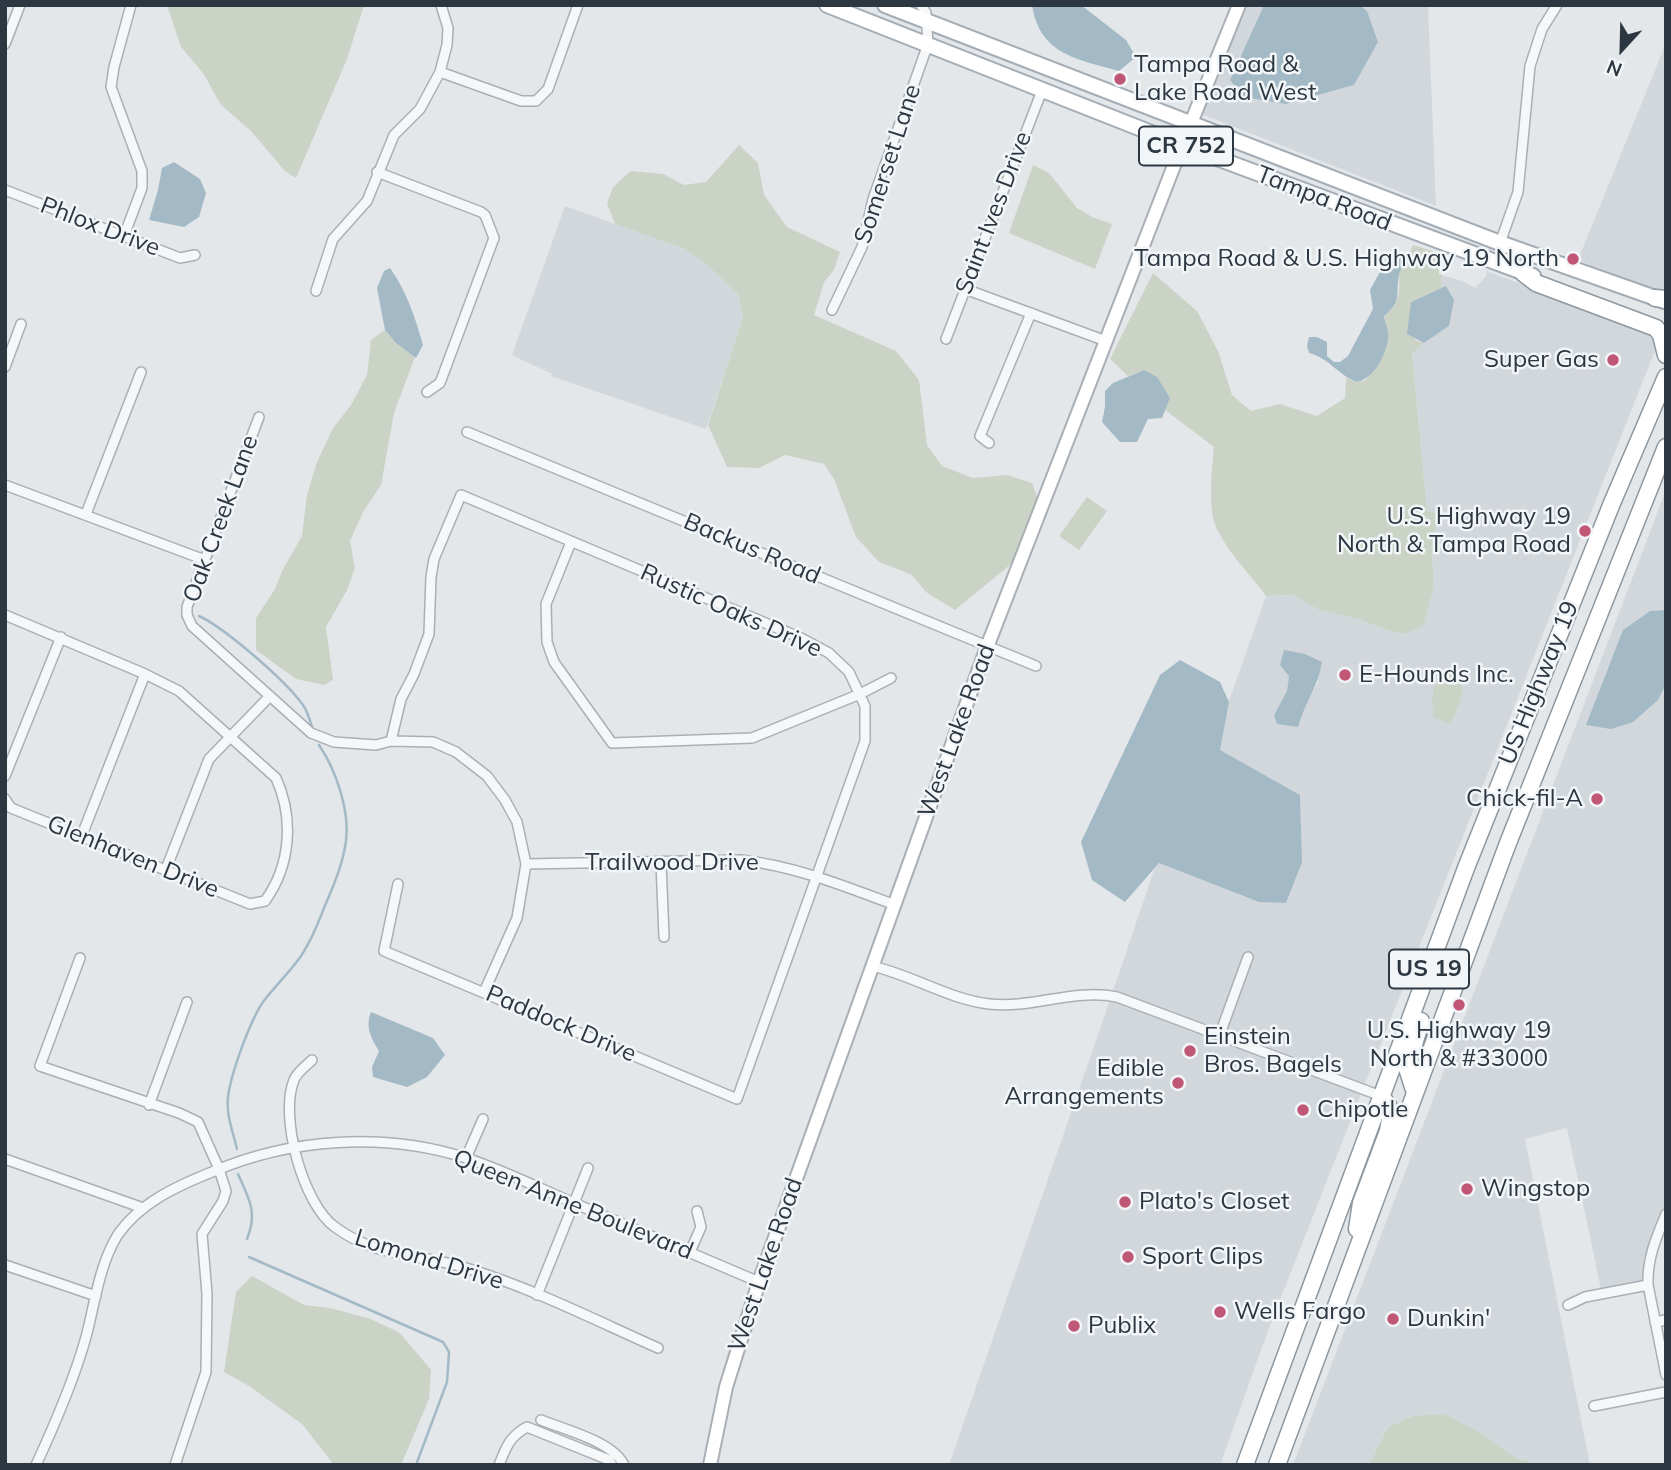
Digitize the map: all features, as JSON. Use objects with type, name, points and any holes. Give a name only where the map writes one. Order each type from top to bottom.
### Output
[{"type":"highway","points":[[1523,273],[1536,283],[1656,328],[1661,335],[1666,355]]},
{"type":"highway","name":"US Highway 19","points":[[1245,1465],[1466,868],[1619,485],[1666,377]]},
{"type":"highway","name":"US Highway 19","points":[[1278,1465],[1508,843],[1662,466],[1666,447]]},
{"type":"highway","points":[[1415,1093],[1407,1068],[1422,1018],[1416,1007]]},
{"type":"highway","points":[[1351,1266],[1361,1203],[1388,1131],[1391,1113],[1381,1096]]},
{"type":"main road","name":"Tampa Road","points":[[827,5],[1182,145],[1666,324]]},
{"type":"main road","name":"Tampa Road","points":[[885,5],[925,13],[1191,125],[1500,243],[1662,299]]},
{"type":"main road","points":[[1406,230],[1440,233],[1478,247],[1493,247],[1500,243]]},
{"type":"street","points":[[5,44],[8,29],[20,5]]},
{"type":"street","points":[[124,236],[142,188],[142,171],[111,87],[131,5]]},
{"type":"street","points":[[316,291],[333,239],[366,201],[394,135],[420,109],[440,72],[448,28],[441,5]]},
{"type":"street","points":[[440,72],[521,101],[536,101],[548,89],[578,5]]},
{"type":"street","name":"West Lake Road","points":[[712,1464],[726,1387],[758,1282],[872,966],[988,647],[1182,145],[1239,5]]},
{"type":"street","points":[[1500,243],[1518,192],[1530,66],[1542,29],[1557,5]]},
{"type":"street","name":"Somerset Lane","points":[[832,310],[862,247],[873,199],[928,44],[925,13]]},
{"type":"street","name":"Saint Ives Drive","points":[[946,339],[1043,88]]},
{"type":"street","points":[[377,172],[481,212],[485,215],[494,238],[440,383],[427,392]]},
{"type":"street","name":"Phlox Drive","points":[[5,190],[180,258],[195,256]]},
{"type":"street","points":[[965,289],[1106,341]]},
{"type":"street","points":[[989,443],[980,436],[1031,313]]},
{"type":"street","points":[[5,367],[21,324]]},
{"type":"street","points":[[86,514],[142,372]]},
{"type":"street","name":"Oak Creek Lane","points":[[259,417],[187,607],[187,615],[192,626],[311,733],[334,742],[376,745],[391,741],[433,742],[456,752],[488,776],[517,822],[526,864],[517,918],[484,992]]},
{"type":"street","name":"Backus Road","points":[[467,432],[1036,666]]},
{"type":"street","points":[[5,485],[205,561]]},
{"type":"street","name":"Rustic Oaks Drive","points":[[391,741],[401,699],[429,634],[430,577],[434,559],[461,495],[801,638],[829,653],[849,672],[867,715],[865,741],[737,1099]]},
{"type":"street","points":[[571,542],[546,604],[547,642],[554,662],[612,743],[752,738],[860,694],[891,678]]},
{"type":"street","points":[[5,615],[180,691],[231,737]]},
{"type":"street","points":[[5,776],[61,638]]},
{"type":"street","points":[[82,835],[145,674]]},
{"type":"street","points":[[166,869],[209,759],[270,696]]},
{"type":"street","name":"Glenhaven Drive","points":[[5,799],[11,808],[250,904],[265,901],[272,892],[286,856],[289,837],[284,795],[276,778],[231,737]]},
{"type":"street","name":"Trailwood Drive","points":[[526,864],[741,860],[783,865],[895,905]]},
{"type":"street","points":[[661,862],[664,937]]},
{"type":"street","name":"Paddock Drive","points":[[398,884],[384,951],[737,1099]]},
{"type":"street","points":[[1220,1034],[1248,957]]},
{"type":"street","points":[[80,958],[40,1066],[179,1113],[198,1122],[225,1185],[225,1196],[205,1228],[202,1239],[207,1294],[206,1372],[176,1465]]},
{"type":"street","points":[[872,966],[989,1004],[1012,1004],[1093,994],[1117,997],[1381,1096]]},
{"type":"street","points":[[149,1105],[187,1002]]},
{"type":"street","name":"Lomond Drive","points":[[312,1060],[295,1077],[288,1112],[293,1148],[317,1210],[333,1226],[380,1250],[468,1268],[658,1348]]},
{"type":"street","points":[[466,1158],[483,1119]]},
{"type":"street","name":"Queen Anne Boulevard","points":[[36,1465],[53,1428],[85,1339],[106,1258],[118,1234],[143,1208],[172,1188],[219,1168],[293,1148],[364,1141],[399,1144],[466,1158],[758,1282]]},
{"type":"street","points":[[5,1159],[143,1208]]},
{"type":"street","points":[[537,1295],[588,1168]]},
{"type":"street","points":[[690,1252],[701,1227],[697,1211]]},
{"type":"street","points":[[1666,1214],[1649,1257],[1648,1285],[1666,1375]]},
{"type":"street","points":[[5,1265],[96,1296]]},
{"type":"street","points":[[1568,1305],[1585,1297],[1648,1285]]},
{"type":"street","points":[[1655,1322],[1666,1320]]},
{"type":"street","points":[[1594,1406],[1666,1392]]},
{"type":"street","points":[[541,1420],[603,1445],[618,1455],[624,1465]]},
{"type":"street","points":[[499,1465],[506,1445],[514,1434],[527,1427],[611,1462]]},
{"type":"shaded area","points":[[167,5],[364,5],[347,59],[296,178],[285,171],[251,131],[221,105],[203,73],[181,47]]},
{"type":"shaded area","points":[[1244,5],[1264,5],[1230,80],[1286,104],[1354,85],[1367,11],[1360,5],[1428,5],[1436,206],[1201,114]]},
{"type":"shaded area","points":[[1666,43],[1666,294],[1578,260]]},
{"type":"shaded area","points":[[739,145],[758,163],[764,195],[787,227],[840,252],[834,270],[824,282],[814,315],[896,351],[919,380],[927,445],[942,466],[973,478],[1007,475],[1032,483],[1039,502],[1016,560],[955,610],[926,592],[912,575],[879,562],[856,537],[834,479],[824,464],[785,455],[759,468],[727,467],[708,425],[743,317],[738,294],[705,263],[685,249],[615,224],[607,203],[613,187],[631,171],[663,174],[684,185],[706,182]]},
{"type":"shaded area","points":[[1033,165],[1049,173],[1077,208],[1112,224],[1095,269],[1009,233]]},
{"type":"shaded area","points":[[565,206],[685,249],[705,263],[738,294],[743,317],[706,429],[551,376],[552,374],[512,355]]},
{"type":"shaded area","points":[[1413,245],[1438,253],[1439,274],[1442,275],[1441,289],[1411,302],[1410,317],[1415,340],[1424,343],[1412,353],[1427,510],[1438,514],[1432,554],[1434,587],[1423,626],[1406,633],[1393,632],[1358,619],[1319,610],[1292,595],[1266,596],[1227,547],[1214,521],[1211,489],[1214,447],[1165,410],[1170,398],[1144,370],[1128,376],[1110,359],[1153,273],[1197,311],[1218,351],[1232,395],[1251,411],[1280,404],[1317,416],[1345,398],[1346,378],[1357,382],[1366,380],[1386,325],[1384,316],[1398,297],[1399,272]]},
{"type":"shaded area","points":[[1486,271],[1650,331],[1658,343],[1365,1084],[1226,1031],[1253,954],[1245,951],[1217,1028],[1113,991],[1154,870],[1159,863],[1259,902],[1301,825],[1300,795],[1219,750],[1229,701],[1266,596],[1292,595],[1319,610],[1358,619],[1393,632],[1423,625],[1434,587],[1432,554],[1438,514],[1427,510],[1412,352],[1449,326],[1446,286],[1441,289],[1442,275],[1475,288],[1487,275]],"holes":[[[1289,675],[1319,681],[1304,706],[1277,724],[1274,715],[1287,691]]]},
{"type":"shaded area","points":[[385,330],[396,343],[415,357],[394,413],[381,485],[363,512],[350,541],[355,568],[347,590],[326,627],[333,680],[324,685],[296,679],[256,650],[256,618],[275,589],[302,536],[307,495],[317,462],[333,428],[351,405],[367,375],[371,340]]},
{"type":"shaded area","points":[[1666,490],[1666,610],[1650,611],[1623,630],[1658,700],[1666,684],[1666,1201],[1645,1256],[1643,1281],[1601,1289],[1567,1128],[1525,1139],[1590,1465],[1540,1465],[1516,1458],[1444,1414],[1413,1416],[1388,1427],[1369,1465],[1293,1465]]},
{"type":"shaded area","points":[[1087,497],[1107,511],[1079,550],[1059,536]]},
{"type":"shaded area","points":[[1451,672],[1460,673],[1462,693],[1450,724],[1433,717],[1433,690],[1438,680]]},
{"type":"shaded area","points":[[1110,1000],[1361,1094],[1269,1328],[1220,1465],[949,1465]]},
{"type":"shaded area","points":[[252,1276],[304,1305],[330,1308],[371,1319],[400,1333],[431,1370],[429,1399],[401,1465],[334,1465],[302,1424],[249,1386],[224,1372],[236,1292]]},
{"type":"shaded area","points":[[1444,1414],[1479,1432],[1516,1458],[1540,1465],[1369,1465],[1388,1427],[1413,1416]]},
{"type":"water","points":[[1032,5],[1081,5],[1126,40],[1136,57],[1119,71],[1063,52],[1043,35]]},
{"type":"water","points":[[1264,5],[1360,5],[1367,11],[1378,42],[1354,85],[1286,104],[1244,97],[1230,80]]},
{"type":"water","points":[[174,162],[200,179],[206,193],[199,217],[184,227],[149,220],[162,168]]},
{"type":"water","points":[[1391,252],[1398,252],[1406,259],[1399,275],[1396,302],[1384,316],[1388,333],[1387,346],[1374,371],[1357,382],[1309,353],[1309,337],[1317,337],[1327,342],[1327,356],[1334,362],[1340,362],[1348,356],[1373,309],[1370,290]]},
{"type":"water","points":[[390,268],[410,305],[423,345],[416,358],[396,343],[385,330],[377,288],[384,271]]},
{"type":"water","points":[[1446,286],[1454,300],[1449,326],[1424,343],[1407,334],[1411,302]]},
{"type":"water","points":[[1144,370],[1157,377],[1170,398],[1162,418],[1148,419],[1137,442],[1120,442],[1102,422],[1105,391],[1113,383]]},
{"type":"water","points":[[1666,610],[1666,684],[1658,700],[1633,722],[1611,729],[1586,725],[1623,630],[1650,611]]},
{"type":"water","points":[[1284,650],[1305,654],[1322,662],[1318,679],[1298,727],[1277,724],[1274,715],[1287,691],[1289,676],[1280,665]]},
{"type":"water","points":[[1180,660],[1220,682],[1229,702],[1220,750],[1300,795],[1302,862],[1286,903],[1259,902],[1159,863],[1125,902],[1092,880],[1081,842],[1160,675]]},
{"type":"water","points":[[371,1012],[433,1038],[445,1055],[427,1077],[407,1087],[373,1077],[372,1067],[379,1051],[370,1032]]},
{"type":"waterway","points":[[199,616],[239,643],[269,669],[305,708],[313,730]]},
{"type":"waterway","points":[[237,1149],[228,1104],[230,1087],[242,1048],[252,1021],[263,1002],[305,950],[334,884],[345,850],[347,829],[344,804],[331,766],[319,745]]},
{"type":"waterway","points":[[238,1174],[249,1198],[252,1213],[247,1239]]},
{"type":"waterway","points":[[249,1257],[443,1342],[449,1352],[447,1382],[416,1465]]},
{"type":"place","name":"Tampa Road & Lake Road West","points":[[1120,79]]},
{"type":"place","name":"Tampa Road & U.S. Highway 19 North","points":[[1573,259]]},
{"type":"place","name":"Super Gas","points":[[1613,360]]},
{"type":"place","name":"U.S. Highway 19 North & Tampa Road","points":[[1585,531]]},
{"type":"place","name":"E-Hounds Inc.","points":[[1345,675]]},
{"type":"place","name":"Chick-fil-A","points":[[1597,799]]},
{"type":"place","name":"U.S. Highway 19 North & #33000","points":[[1459,1005]]},
{"type":"place","name":"Einstein Bros. Bagels","points":[[1190,1051]]},
{"type":"place","name":"Edible Arrangements","points":[[1178,1083]]},
{"type":"place","name":"Chipotle","points":[[1303,1110]]},
{"type":"place","name":"Wingstop","points":[[1467,1189]]},
{"type":"place","name":"Plato's Closet","points":[[1125,1202]]},
{"type":"place","name":"Sport Clips","points":[[1128,1257]]},
{"type":"place","name":"Wells Fargo","points":[[1220,1312]]},
{"type":"place","name":"Dunkin'","points":[[1393,1319]]},
{"type":"place","name":"Publix","points":[[1074,1326]]}]
